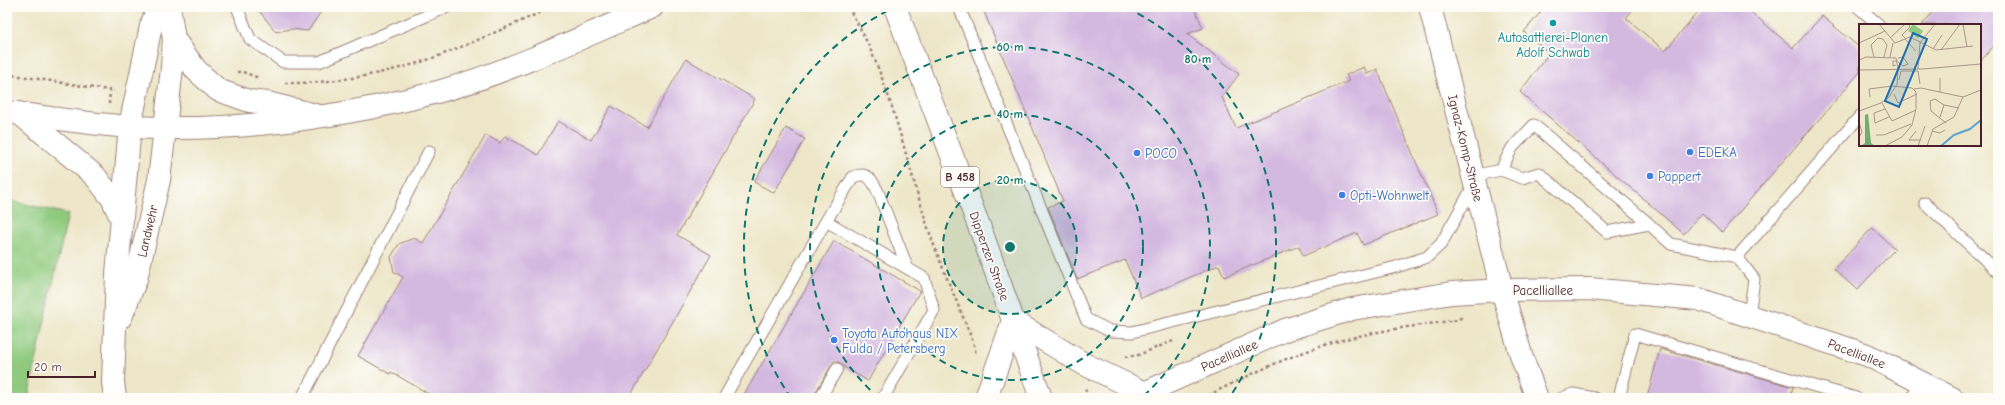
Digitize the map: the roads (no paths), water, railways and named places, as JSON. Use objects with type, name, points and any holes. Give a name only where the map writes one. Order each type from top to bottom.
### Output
[{"type":"main road","name":"Landwehr","points":[[115,398],[113,382],[117,274],[130,126],[151,26],[158,7]]},
{"type":"main road","name":"Landwehr","points":[[116,331],[136,279],[159,180],[174,39],[170,7]]},
{"type":"main road","points":[[13,113],[97,124],[165,128],[249,125],[319,116],[384,105],[441,91],[501,71],[652,7]]},
{"type":"main road","name":"Dipperzer Straße","points":[[895,7],[1014,321],[1041,398]]},
{"type":"main road","name":"Ignaz-Komp-Straße","points":[[1430,7],[1502,290],[1522,358],[1537,398]]},
{"type":"main road","points":[[174,39],[196,70],[218,90],[249,101],[267,103],[319,116]]},
{"type":"main road","points":[[13,113],[95,176],[112,198],[122,222]]},
{"type":"main road","name":"Pacelliallee","points":[[1141,396],[1285,330],[1319,318],[1352,309],[1452,293],[1502,290],[1589,289],[1698,299],[1867,355],[1917,390],[1952,398]]},
{"type":"main road","points":[[986,398],[1014,321],[1084,364],[1141,396]]},
{"type":"lane","points":[[237,7],[250,39],[283,62],[319,62],[430,10],[447,7]]},
{"type":"lane","points":[[959,7],[1086,319],[1110,331],[1132,332],[1396,268],[1427,257],[1441,244],[1474,179],[1501,170],[1522,178],[1539,172],[1607,232],[1649,224]]},
{"type":"lane","points":[[1858,7],[1878,24]]},
{"type":"lane","points":[[1737,257],[1859,117]]},
{"type":"lane","points":[[1501,170],[1512,148],[1534,125],[1671,244],[1737,257],[1754,279],[1749,316]]},
{"type":"lane","points":[[302,398],[429,151]]},
{"type":"lane","points":[[724,398],[852,177],[860,174],[867,175],[873,180],[908,269]]},
{"type":"lane","points":[[1925,203],[1998,272]]},
{"type":"lane","points":[[826,221],[924,278],[934,310],[883,398]]},
{"type":"lane","points":[[1619,398],[1635,334],[1856,398]]},
{"type":"lane","points":[[820,398],[837,369]]},
{"type":"lane","points":[[1562,398],[1573,394],[1594,398]]},
{"type":"place","name":"Autosattlerei-Planen Adolf Schwab","points":[[1553,23]]},
{"type":"place","name":"EDEKA","points":[[1690,152]]},
{"type":"place","name":"POCO","points":[[1137,153]]},
{"type":"place","name":"Pappert","points":[[1650,176]]},
{"type":"place","name":"Opti-Wohnwelt","points":[[1342,195]]},
{"type":"place","name":"Toyota Autohaus NIX Fulda / Petersberg","points":[[834,340]]}]
